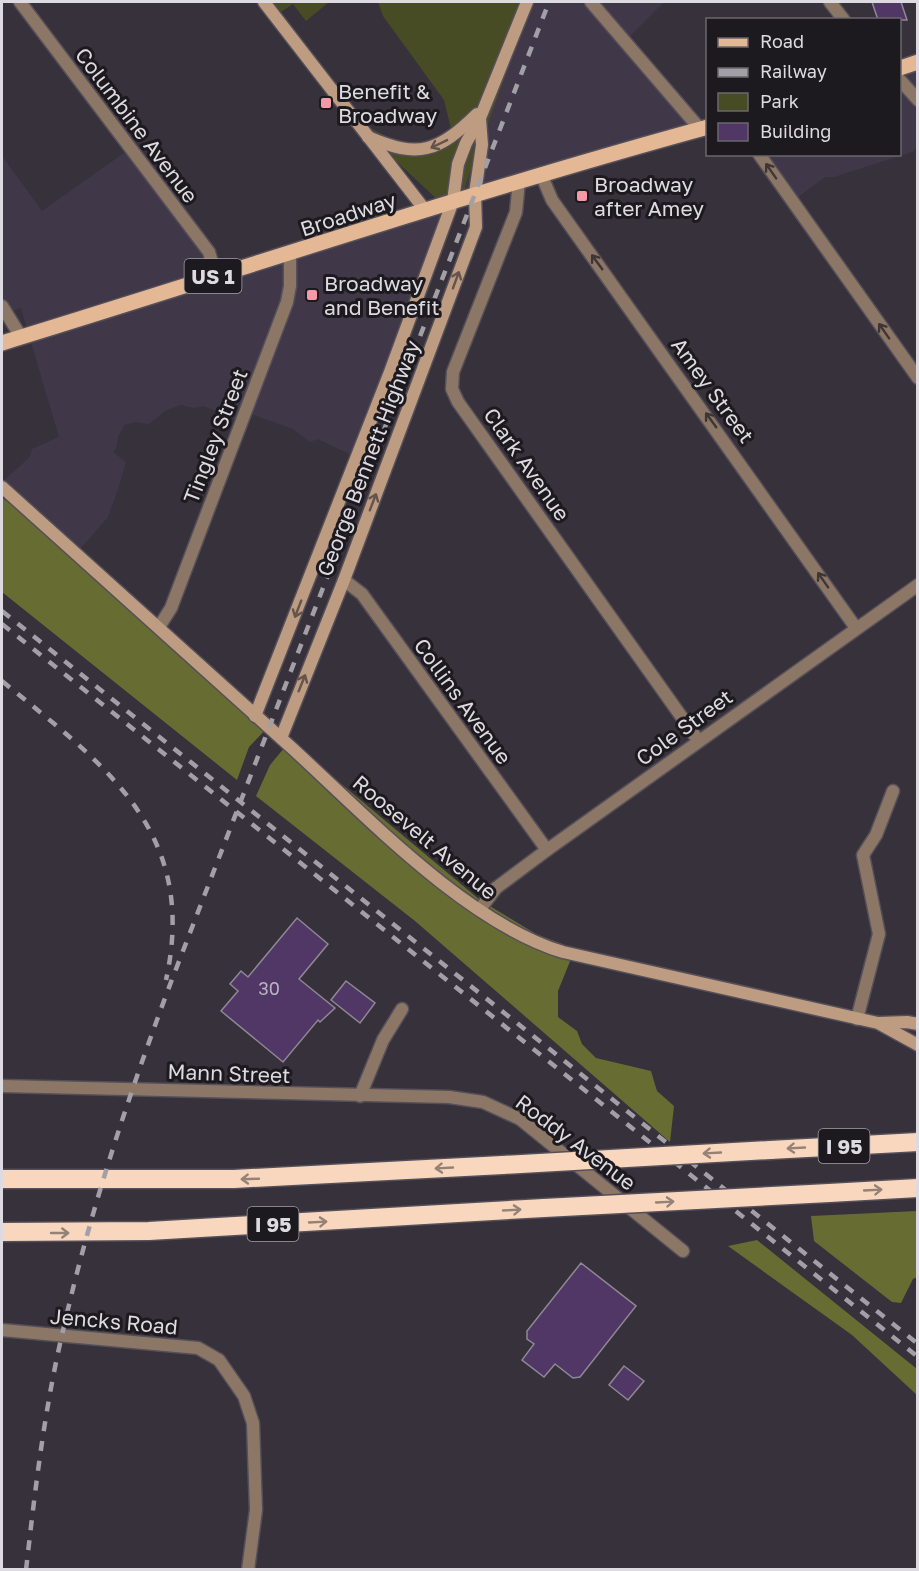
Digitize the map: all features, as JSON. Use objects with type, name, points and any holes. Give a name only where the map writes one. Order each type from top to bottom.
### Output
[{"type":"highway","name":"I 95","points":[[2,1179],[234,1179],[918,1142]]},
{"type":"highway","name":"I 95","points":[[2,1232],[159,1231],[918,1188]]},
{"type":"main road","points":[[901,68],[918,62]]},
{"type":"main road","name":"Broadway","points":[[2,343],[290,255],[475,193],[704,128]]},
{"type":"street","name":"Columbine Avenue","points":[[20,2],[208,252],[216,276]]},
{"type":"street","points":[[264,2],[425,210]]},
{"type":"street","name":"George Bennett Highway","points":[[255,716],[390,372],[453,201],[458,164],[527,2]]},
{"type":"street","points":[[591,2],[704,128]]},
{"type":"street","points":[[830,2],[842,18]]},
{"type":"street","points":[[901,81],[918,100]]},
{"type":"street","points":[[367,137],[392,147],[421,151],[440,145],[482,112]]},
{"type":"street","name":"George Bennett Highway","points":[[281,738],[344,580],[476,227],[475,193],[482,145],[482,112]]},
{"type":"street","points":[[760,156],[918,378]]},
{"type":"street","name":"Amey Street","points":[[541,174],[552,200],[856,628]]},
{"type":"street","name":"Clark Avenue","points":[[519,181],[516,212],[453,372],[452,388],[458,402],[698,741]]},
{"type":"street","name":"Tingley Street","points":[[159,627],[171,608],[287,302],[290,286],[290,255]]},
{"type":"street","points":[[2,306],[21,337]]},
{"type":"street","name":"Roosevelt Avenue","points":[[2,488],[159,627],[392,840],[480,909],[520,935],[563,952],[878,1023],[918,1045]]},
{"type":"street","name":"Collins Avenue","points":[[344,580],[362,594],[547,850]]},
{"type":"street","name":"Cole Street","points":[[480,909],[496,888],[547,850],[918,585]]},
{"type":"street","points":[[857,1019],[879,934],[863,855],[876,835],[893,791]]},
{"type":"street","points":[[360,1096],[383,1040],[402,1009]]},
{"type":"street","points":[[878,1023],[918,1024]]},
{"type":"street","name":"Mann Street","points":[[2,1086],[360,1096]]},
{"type":"street","name":"Roddy Avenue","points":[[360,1096],[460,1098],[502,1109],[538,1133],[683,1251]]},
{"type":"street","name":"Jencks Road","points":[[2,1330],[198,1348],[219,1360],[244,1396],[253,1423],[256,1510],[248,1569]]},
{"type":"shaded area","points":[[532,2],[664,2],[630,36],[703,121],[465,195],[466,184],[491,108]]},
{"type":"shaded area","points":[[917,62],[917,148],[901,156],[901,68]]},
{"type":"shaded area","points":[[134,146],[223,268],[453,201],[357,458],[318,439],[310,442],[293,429],[251,414],[244,424],[204,406],[194,408],[181,405],[166,410],[149,424],[135,422],[125,425],[118,436],[117,446],[113,452],[126,462],[108,517],[79,550],[2,482],[30,457],[32,449],[59,437],[21,308],[2,314],[2,156],[42,211]]},
{"type":"shaded area","points":[[766,156],[900,156],[834,177],[825,177],[798,197],[794,195]]},
{"type":"green space","points":[[272,2],[329,2],[306,21],[293,4],[281,12]]},
{"type":"green space","points":[[378,2],[532,2],[464,195],[440,202],[382,148],[370,128],[405,146],[414,148],[452,133],[444,100],[383,16]]},
{"type":"green space","points":[[2,498],[79,550],[269,726],[249,747],[237,780],[2,592]]},
{"type":"green space","points":[[290,741],[480,900],[536,934],[575,949],[558,991],[558,1017],[577,1031],[582,1044],[596,1058],[651,1071],[657,1091],[674,1106],[670,1142],[415,921],[256,796],[270,765]]},
{"type":"green space","points":[[917,1211],[917,1277],[913,1279],[901,1303],[892,1302],[814,1241],[811,1216]]},
{"type":"green space","points":[[757,1240],[917,1369],[917,1395],[852,1335],[728,1246]]},
{"type":"building","points":[[872,2],[901,2],[907,20],[901,20],[901,18],[877,18]]},
{"type":"building","points":[[297,918],[328,944],[299,979],[335,1008],[320,1022],[318,1020],[283,1062],[221,1011],[238,991],[230,984],[241,971],[248,977]]},
{"type":"building","points":[[346,981],[375,1003],[360,1023],[331,1000]]},
{"type":"building","points":[[581,1263],[636,1306],[580,1377],[573,1378],[555,1364],[544,1377],[522,1360],[534,1344],[527,1339],[527,1331]]},
{"type":"building","points":[[624,1366],[644,1381],[628,1400],[609,1385]]},
{"type":"railway","points":[[26,1570],[41,1452],[56,1364],[84,1245],[125,1112],[171,982],[549,2]]},
{"type":"railway","points":[[2,611],[918,1344]]},
{"type":"railway","points":[[2,624],[918,1357]]},
{"type":"railway","points":[[2,681],[75,742],[107,773],[134,805],[155,841],[168,882],[173,927],[166,980]]},
{"type":"place","name":"Benefit & Broadway","points":[[326,103]]},
{"type":"place","name":"Broadway after Amey","points":[[582,196]]},
{"type":"place","name":"Broadway and Benefit","points":[[312,295]]}]
